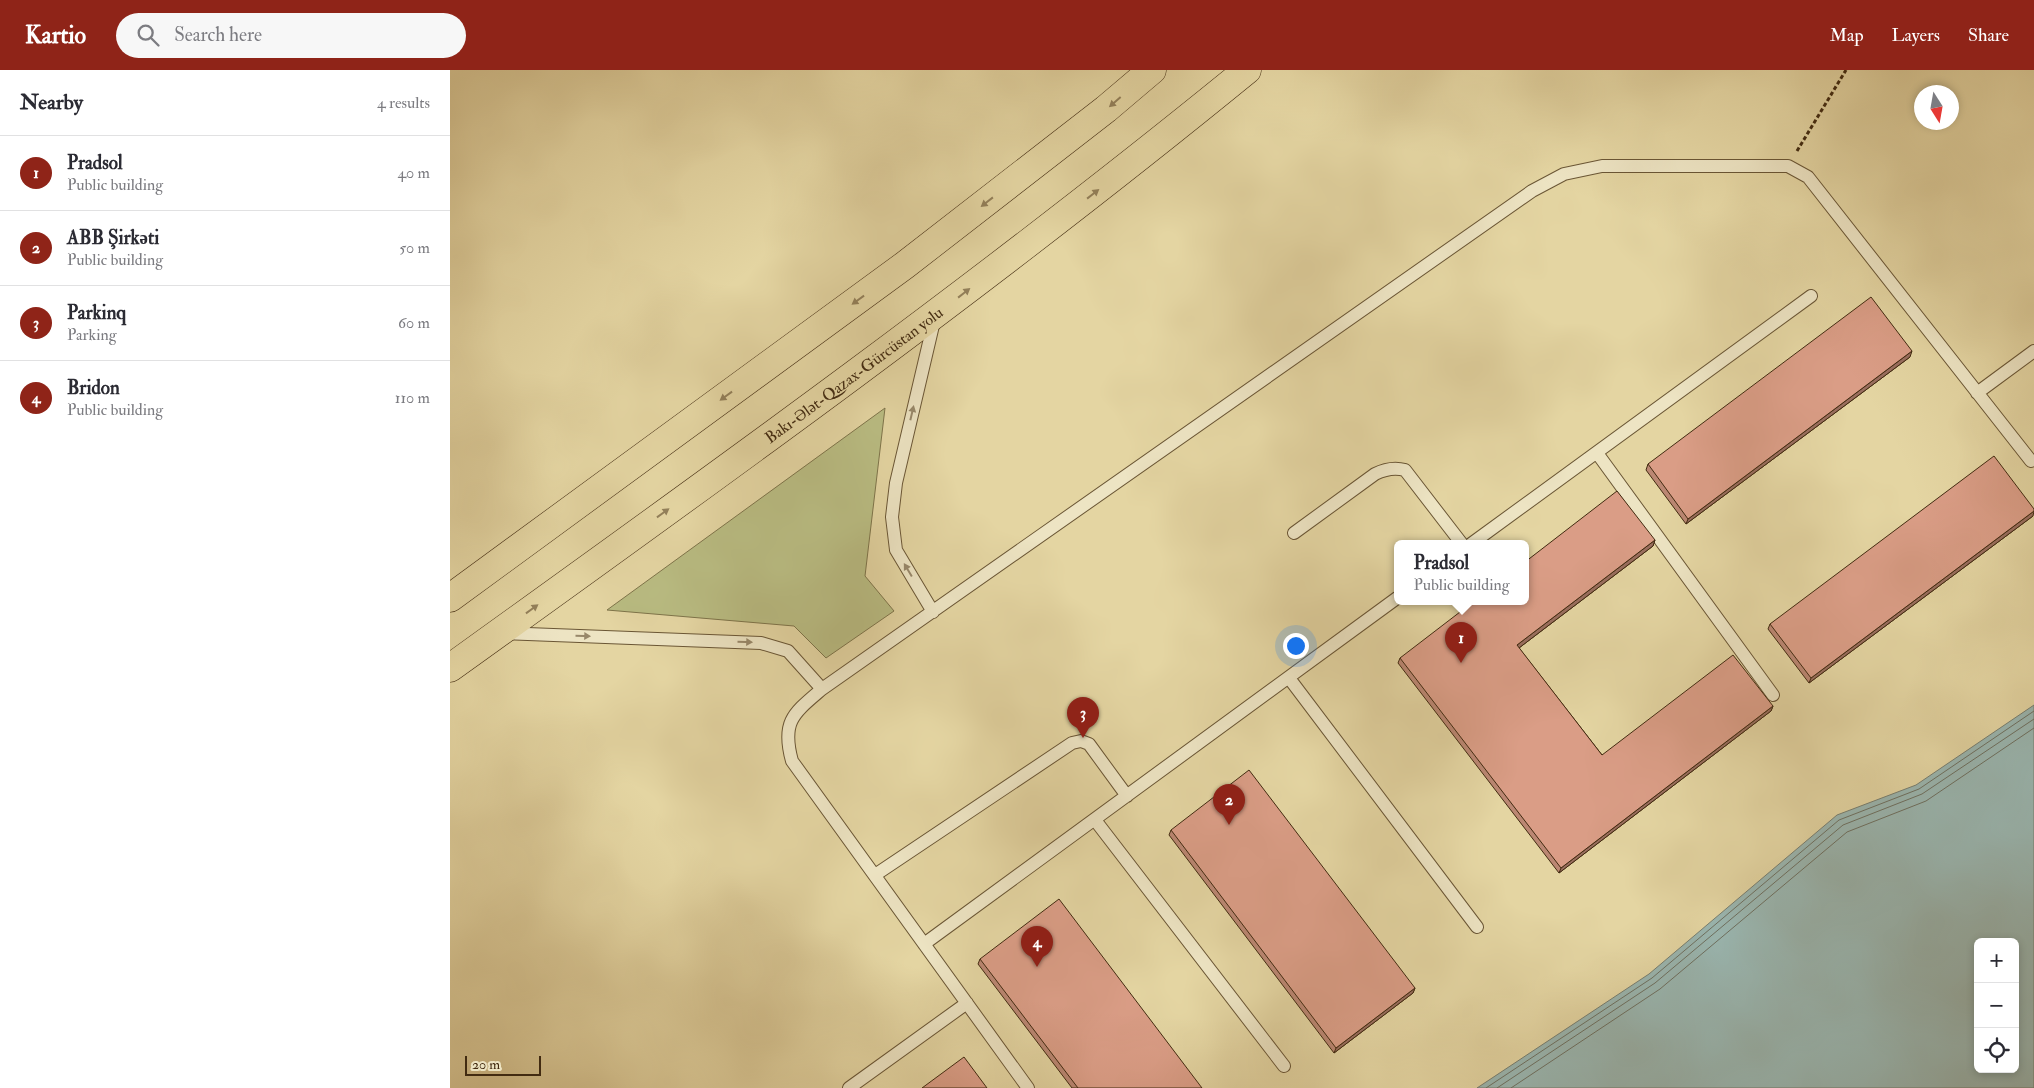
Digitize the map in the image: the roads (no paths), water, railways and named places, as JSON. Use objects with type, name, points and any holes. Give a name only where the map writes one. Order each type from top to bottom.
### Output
[{"type":"highway","points":[[450,598],[905,265],[1106,110],[1152,70]]},
{"type":"highway","name":"Bakı-Ələt-Qazax-Gürcüstan yolu","points":[[450,668],[936,315],[1142,156],[1247,70]]},
{"type":"lane","points":[[1028,1088],[792,761],[788,744],[790,727],[795,712],[822,689],[1540,187],[1564,174],[1602,166],[1788,166],[1808,176],[2031,461]]},
{"type":"lane","points":[[1477,540],[1811,296]]},
{"type":"lane","points":[[933,612],[896,550],[892,517],[896,483],[936,315]]},
{"type":"lane","points":[[1977,393],[2034,351]]},
{"type":"lane","points":[[1597,453],[1773,695]]},
{"type":"lane","points":[[1294,533],[1375,474],[1384,469],[1397,468],[1405,470],[1459,540]]},
{"type":"lane","points":[[924,944],[1394,600]]},
{"type":"lane","points":[[499,633],[761,643],[788,651],[822,689]]},
{"type":"lane","points":[[1289,678],[1476,927]]},
{"type":"lane","points":[[875,875],[1072,743],[1081,741],[1089,744],[1128,796]]},
{"type":"lane","points":[[1094,820],[1284,1066]]},
{"type":"lane","points":[[849,1088],[967,1003]]},
{"type":"water","points":[[2034,705],[2034,1088],[1477,1088],[1649,974],[1837,815],[1916,785]]},
{"type":"place","name":"Pradsol","points":[[1461,663]]},
{"type":"place","name":"Parkinq","points":[[1083,738]]},
{"type":"place","name":"ABB Şirkəti","points":[[1229,825]]},
{"type":"place","name":"Bridon","points":[[1037,967]]}]
